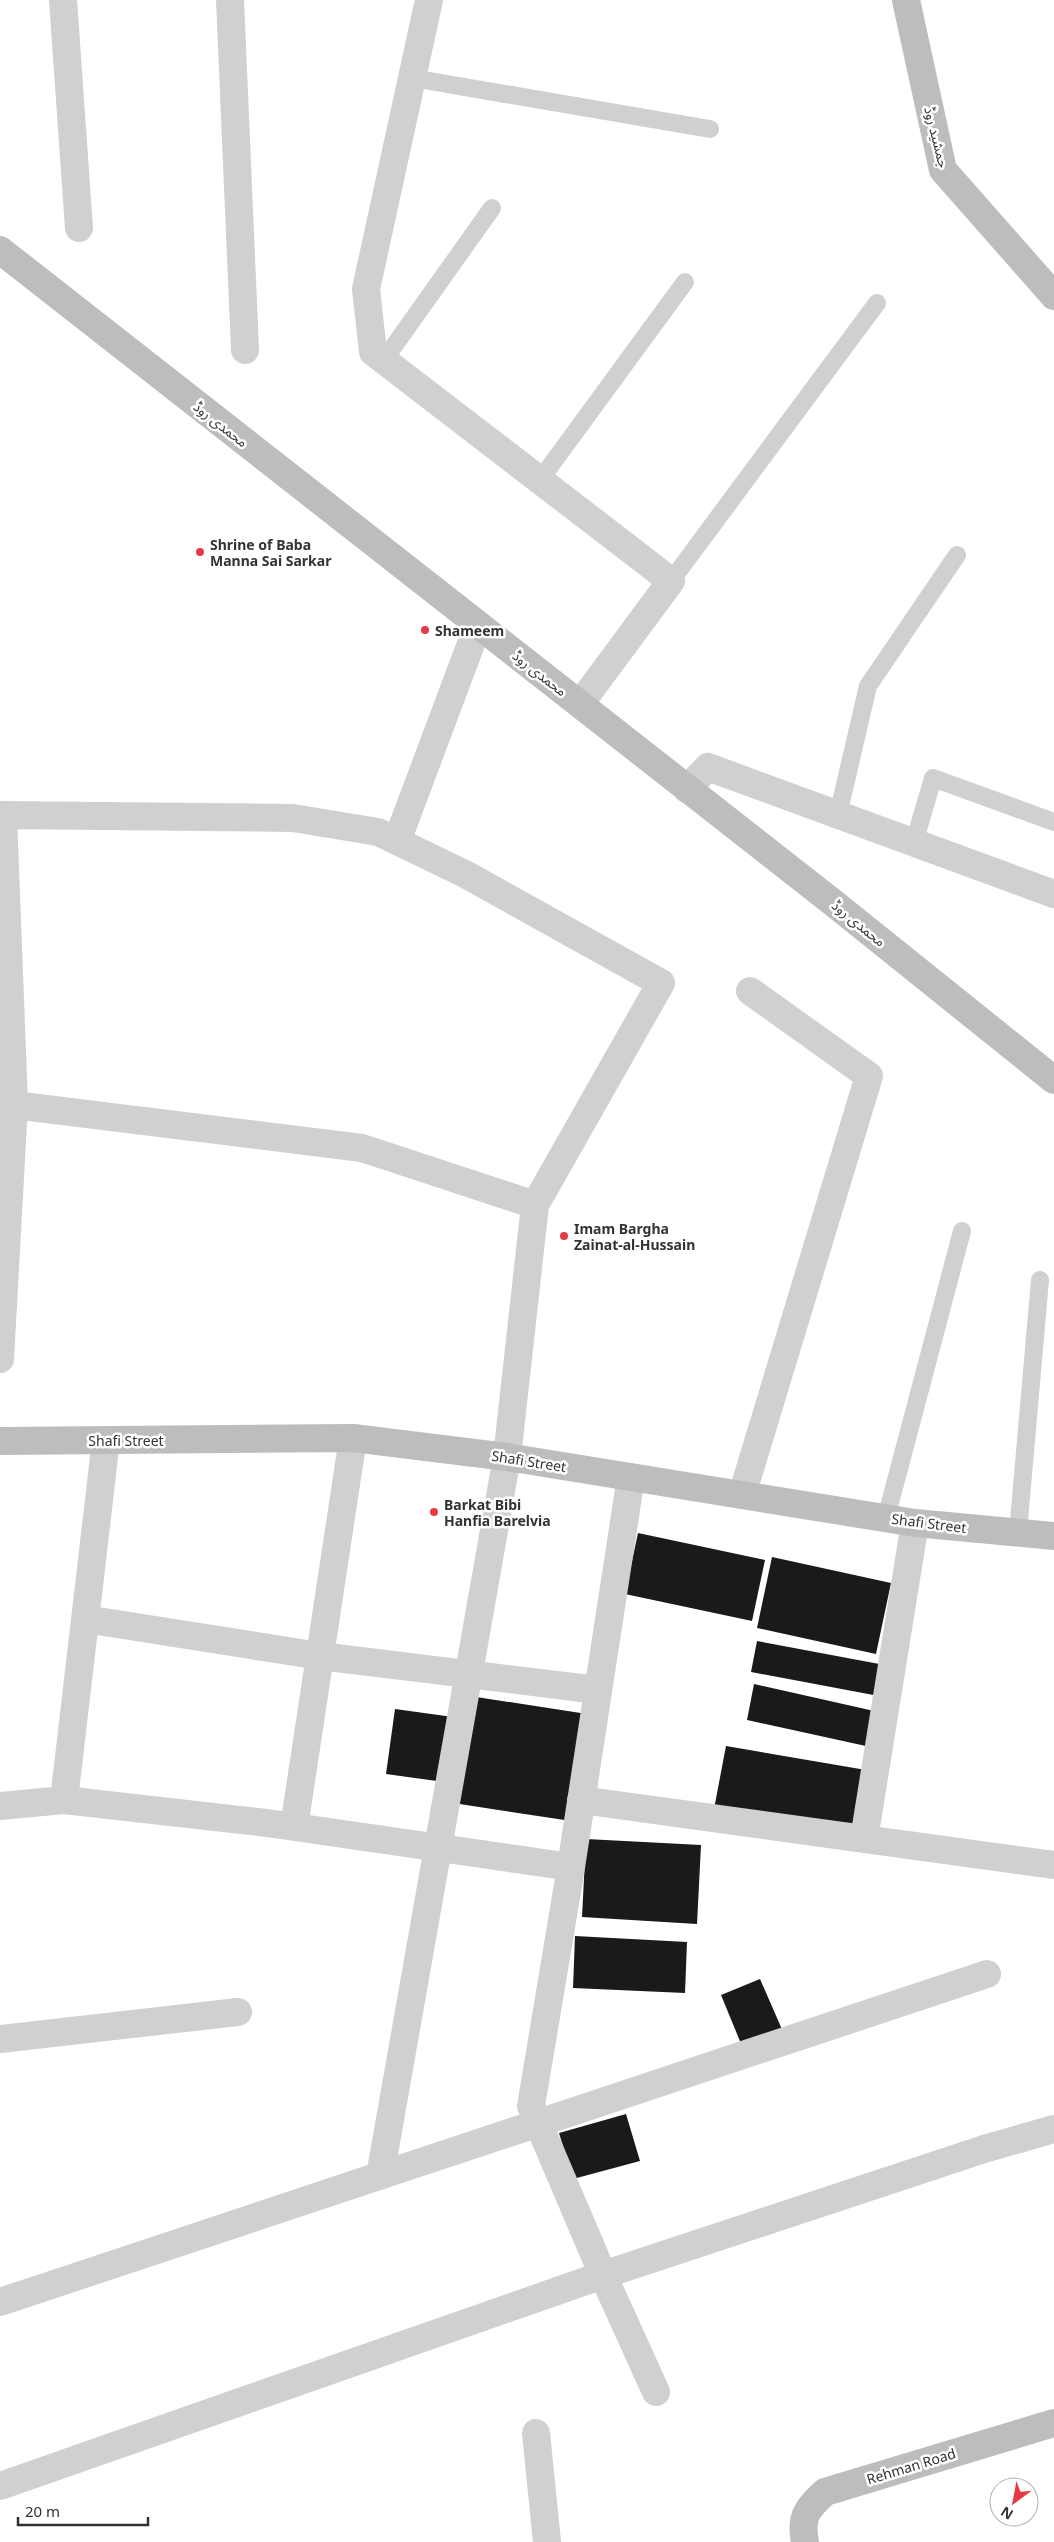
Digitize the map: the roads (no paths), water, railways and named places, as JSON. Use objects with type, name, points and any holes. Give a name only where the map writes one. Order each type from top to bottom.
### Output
[{"type":"street","points":[[63,0],[79,228]]},
{"type":"street","points":[[230,0],[246,350]]},
{"type":"street","points":[[429,0],[366,289],[373,352],[671,581],[580,704]]},
{"type":"street","name":"جمشید روڈ","points":[[906,0],[942,170],[1054,296]]},
{"type":"street","name":"محمدی روڈ","points":[[0,250],[688,789],[1054,1080]]},
{"type":"street","points":[[397,841],[478,625]]},
{"type":"street","points":[[688,789],[708,767],[1054,894]]},
{"type":"street","points":[[0,1359],[14,1105],[2,815],[293,818],[378,832],[465,874],[661,982],[535,1205],[507,1457],[380,2176]]},
{"type":"street","points":[[742,1495],[869,1076],[750,990]]},
{"type":"street","points":[[14,1105],[362,1148],[535,1205]]},
{"type":"street","points":[[294,1827],[353,1438]]},
{"type":"street","name":"Shafi Street","points":[[0,1441],[353,1438],[507,1457],[915,1523],[1054,1536]]},
{"type":"street","points":[[64,1800],[106,1440]]},
{"type":"street","points":[[631,1477],[571,1868],[531,2106],[656,2392]]},
{"type":"street","points":[[864,1839],[915,1523]]},
{"type":"street","points":[[85,1619],[320,1656],[598,1690]]},
{"type":"street","points":[[0,1806],[64,1800],[294,1827],[571,1868]]},
{"type":"street","points":[[581,1800],[1054,1865]]},
{"type":"street","points":[[0,2302],[987,1974]]},
{"type":"street","points":[[0,2038],[238,2012]]},
{"type":"street","points":[[0,2486],[603,2274],[984,2149],[1054,2129]]},
{"type":"street","name":"Rehman Road","points":[[805,2542],[803,2531],[806,2510],[825,2492],[1054,2424]]},
{"type":"street","points":[[536,2433],[547,2542]]},
{"type":"lane","points":[[412,78],[710,128]]},
{"type":"lane","points":[[384,360],[492,208]]},
{"type":"lane","points":[[540,480],[685,282]]},
{"type":"lane","points":[[671,581],[877,303]]},
{"type":"lane","points":[[838,815],[868,686],[957,555]]},
{"type":"lane","points":[[914,843],[933,778],[1054,822]]},
{"type":"lane","points":[[886,1518],[962,1231]]},
{"type":"lane","points":[[1018,1532],[1040,1280]]},
{"type":"place","name":"Shrine of Baba Manna Sai Sarkar","points":[[200,552]]},
{"type":"place","name":"Shameem","points":[[425,630]]},
{"type":"place","name":"Imam Bargha Zainat-al-Hussain","points":[[564,1236]]},
{"type":"place","name":"Barkat Bibi Hanfia Barelvia","points":[[434,1512]]}]
